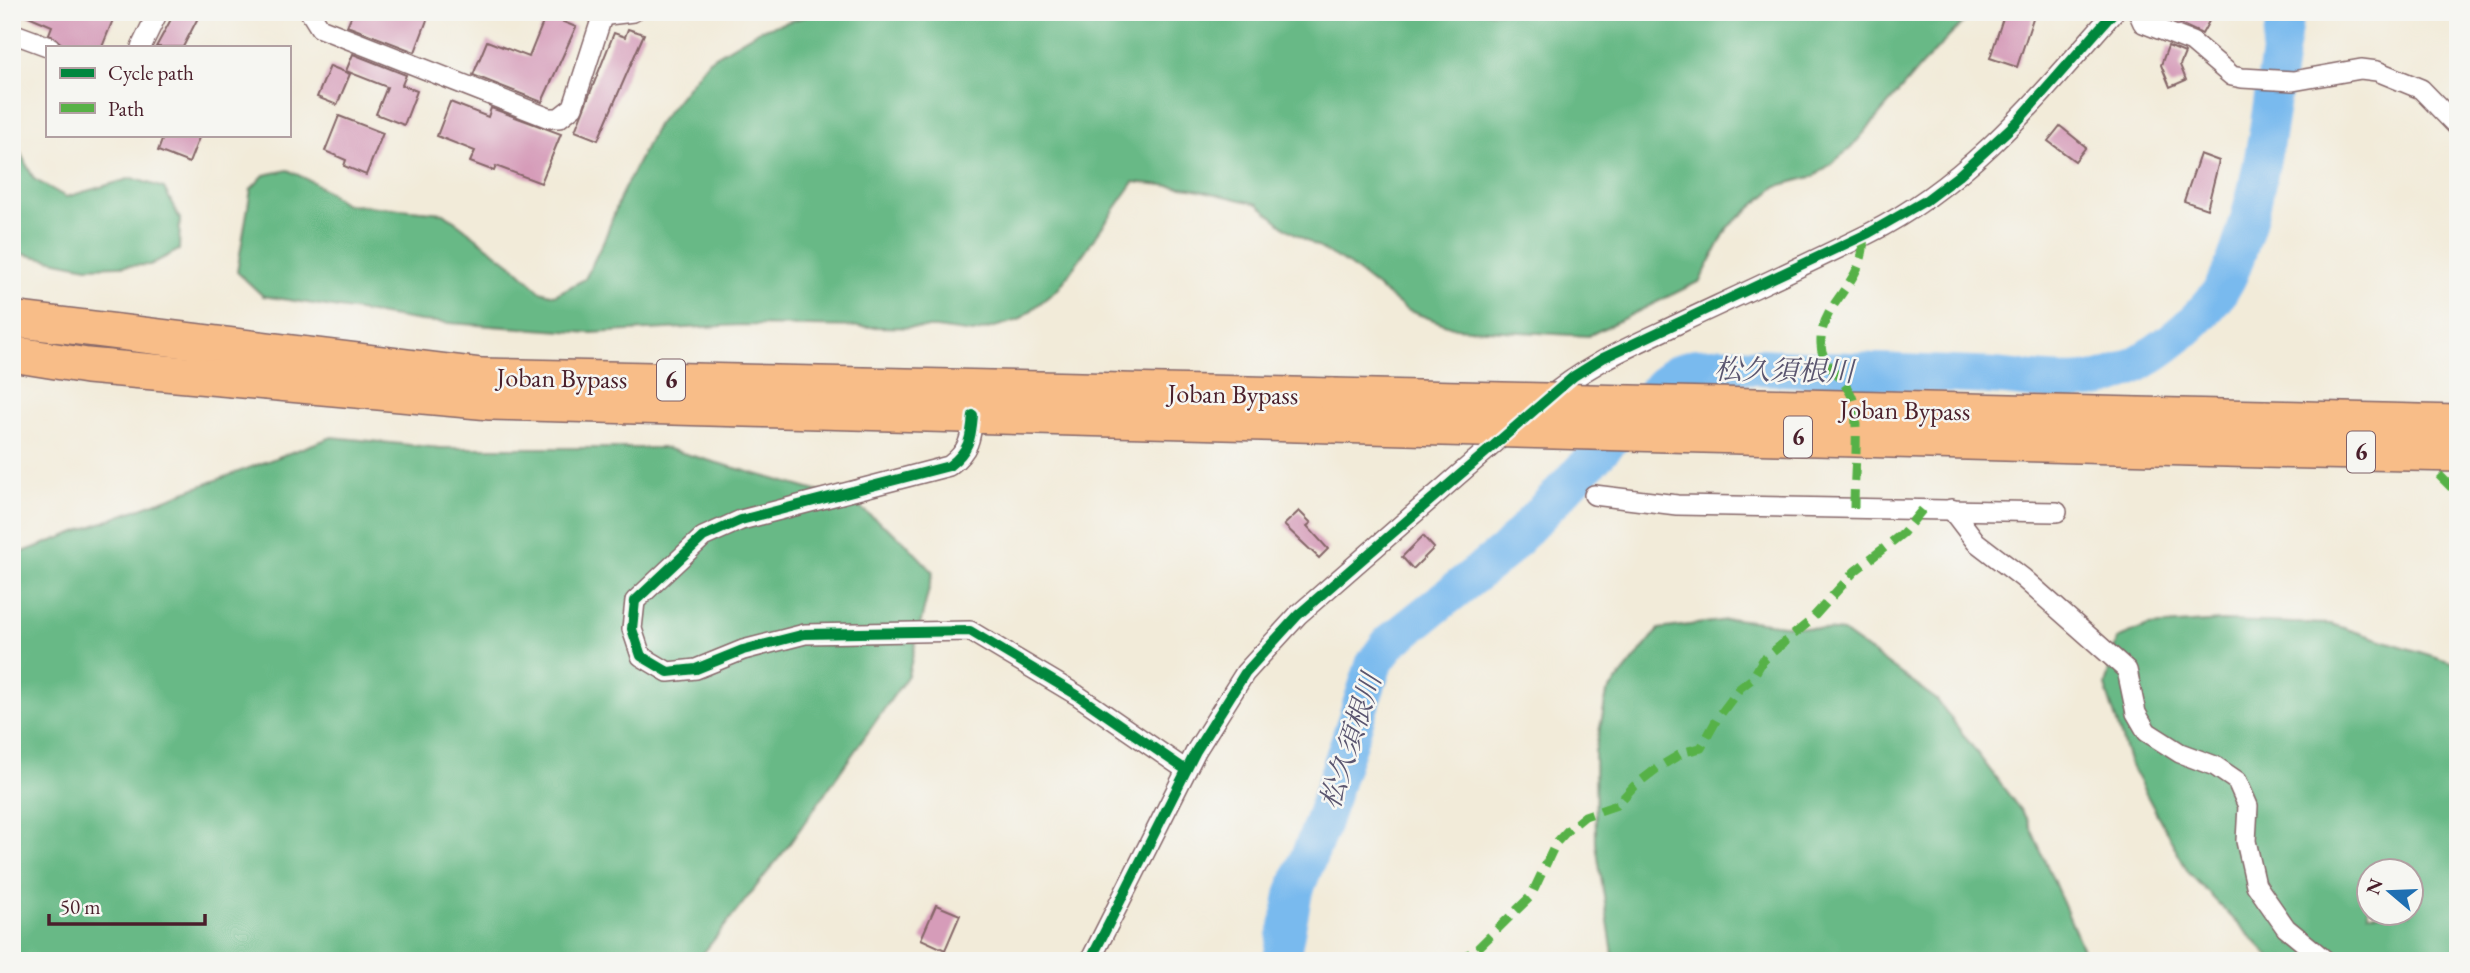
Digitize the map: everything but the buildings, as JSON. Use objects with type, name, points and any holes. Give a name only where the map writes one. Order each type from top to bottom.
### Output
[{"type":"highway","name":"Joban Bypass","points":[[12,319],[482,376],[1333,410],[2264,434],[2458,454]]},
{"type":"highway","name":"Joban Bypass","points":[[12,354],[87,366],[490,402],[973,415],[1333,410]]},
{"type":"highway","name":"Joban Bypass","points":[[2264,434],[2458,423]]},
{"type":"street","points":[[141,46],[158,12]]},
{"type":"street","points":[[310,12],[320,29],[549,118],[559,118],[573,107],[599,13],[633,12]]},
{"type":"street","points":[[1090,961],[1186,770],[1245,673],[1298,615],[1574,376],[1603,358],[1869,233],[1925,201],[1958,176],[2008,130],[2114,12]]},
{"type":"street","points":[[2138,12],[2143,23],[2192,42],[2232,76],[2293,81],[2361,69],[2377,71],[2421,89],[2458,127]]},
{"type":"street","points":[[12,33],[47,46]]},
{"type":"street","points":[[973,415],[970,443],[963,455],[949,466],[741,520],[704,537],[635,601],[632,629],[641,656],[668,672],[696,669],[743,650],[805,634],[970,631],[1077,695],[1186,770]]},
{"type":"street","points":[[1594,495],[1677,505],[2057,512]]},
{"type":"street","points":[[1951,509],[1976,542],[2053,604],[2127,670],[2136,713],[2147,732],[2180,752],[2215,766],[2236,781],[2248,806],[2246,841],[2256,885],[2286,928],[2326,961]]},
{"type":"green space","points":[[821,12],[1973,12],[1921,66],[1851,148],[1815,176],[1777,186],[1728,227],[1700,281],[1588,336],[1455,328],[1407,310],[1349,265],[1287,229],[1258,204],[1191,188],[1134,182],[1059,288],[1019,320],[973,333],[936,328],[742,325],[591,333],[421,321],[263,296],[237,272],[251,189],[264,175],[288,170],[313,182],[345,204],[444,213],[517,269],[540,291],[555,295],[585,279],[605,238],[622,193],[657,125],[709,60],[760,30]]},
{"type":"green space","points":[[12,137],[34,179],[66,197],[132,178],[164,188],[180,219],[179,250],[150,265],[87,267],[12,252]]},
{"type":"green space","points":[[332,437],[440,448],[665,448],[851,501],[903,540],[933,572],[908,675],[786,849],[697,961],[12,961],[12,556]]},
{"type":"green space","points":[[1735,619],[1843,632],[1937,700],[2027,819],[2088,961],[1614,961],[1596,844],[1595,752],[1607,693],[1659,629]]},
{"type":"green space","points":[[2222,621],[2331,624],[2458,664],[2458,961],[2274,961],[2188,872],[2130,764],[2105,686],[2117,639],[2148,626]]},
{"type":"waterway","name":"松久須根川","points":[[1281,961],[1294,893],[1320,829],[1374,664],[1389,643],[1505,551],[1672,375],[1693,367],[1720,365],[1984,376],[2057,382],[2085,381],[2100,379],[2137,364],[2157,352],[2194,321],[2222,288],[2242,240],[2259,176],[2286,12]]},
{"type":"marked path","points":[[1854,508],[1854,404],[1848,389],[1822,353],[1821,344],[1822,329],[1827,316],[1858,266],[1863,252],[1863,236]]},
{"type":"marked path","points":[[2439,475],[2458,494]]},
{"type":"marked path","points":[[1454,961],[1475,951],[1531,896],[1556,843],[1569,829],[1585,816],[1617,805],[1634,786],[1659,767],[1684,752],[1701,748],[1717,719],[1740,688],[1752,679],[1763,660],[1809,622],[1855,571],[1903,533],[1923,509]]},
{"type":"cycle path","points":[[1090,961],[1196,751],[1245,673],[1298,615],[1574,376],[1603,358],[1869,233],[1925,201],[1958,176],[2017,122],[2114,12]]},
{"type":"cycle path","points":[[973,415],[968,444],[949,466],[741,520],[703,537],[635,601],[632,629],[641,656],[668,672],[696,669],[743,650],[805,634],[970,631],[1077,695],[1186,770]]}]
